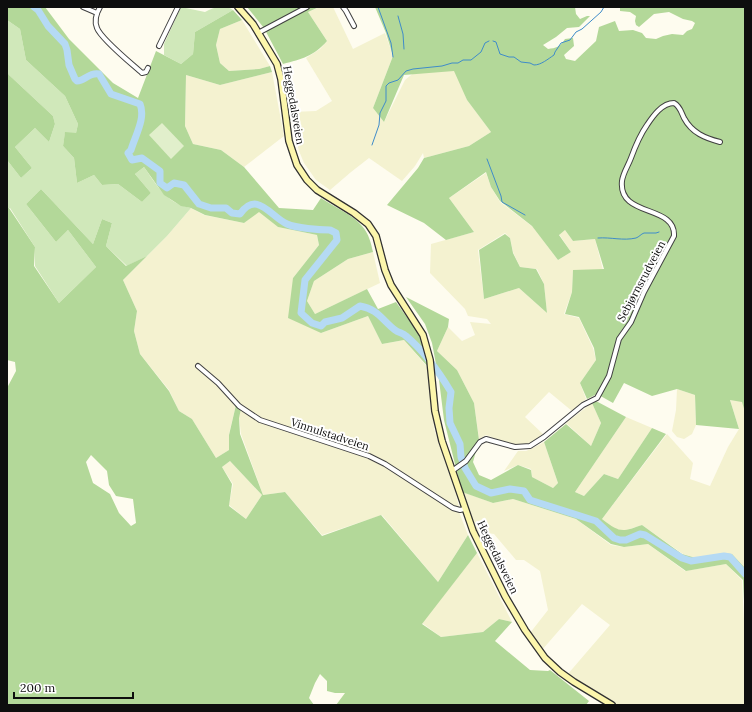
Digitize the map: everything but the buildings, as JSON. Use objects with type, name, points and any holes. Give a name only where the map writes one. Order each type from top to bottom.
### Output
[{"type":"main road","name":"Heggedalsveien","points":[[238,7],[253,24],[272,55],[279,71],[289,141],[295,161],[306,180],[317,190],[362,219],[373,231],[378,242],[388,278],[400,300],[423,335],[430,360],[437,423],[452,471],[464,509],[477,541],[505,596],[524,630],[545,658],[560,672],[589,692],[612,705]]},
{"type":"street","points":[[83,7],[97,13]]},
{"type":"street","points":[[100,7],[97,13],[96,27],[101,35],[142,73],[146,72],[148,68]]},
{"type":"street","points":[[159,46],[178,7]]},
{"type":"street","points":[[258,33],[307,7]]},
{"type":"street","points":[[343,7],[354,26]]},
{"type":"street","name":"Sebjørnsrudveien","points":[[452,471],[466,462],[480,442],[486,438],[515,447],[523,447],[537,442],[582,405],[597,398],[604,386],[612,366],[619,339],[630,322],[644,292],[674,236],[673,226],[668,220],[658,214],[639,208],[632,204],[623,192],[622,180],[625,170],[645,128],[650,121],[666,104],[674,103],[679,107],[688,126],[694,132],[701,136],[720,142]]},
{"type":"street","name":"Vinnulstadveien","points":[[198,366],[239,406],[260,420],[369,456],[385,464],[453,508],[458,510],[464,509]]},
{"type":"shaded area","points":[[320,7],[333,7],[353,49],[385,33],[393,56],[373,108],[384,122],[405,80],[416,71],[455,66],[467,100],[491,132],[469,146],[424,158],[423,153],[415,166],[402,181],[369,158],[330,190],[316,180],[304,163],[299,151],[292,112],[316,111],[332,101],[306,58],[320,49],[327,41],[308,12]]},
{"type":"shaded area","points":[[242,20],[270,66],[259,69],[229,71],[220,63],[216,45],[220,29]]},
{"type":"shaded area","points":[[272,72],[284,136],[244,167],[221,150],[193,144],[185,126],[186,75],[220,85]]},
{"type":"shaded area","points":[[486,173],[491,187],[500,202],[533,227],[558,260],[571,252],[559,234],[565,230],[573,241],[595,239],[603,270],[573,270],[572,292],[564,314],[579,318],[593,348],[596,360],[580,383],[586,399],[572,411],[549,392],[525,417],[543,434],[534,441],[523,445],[509,444],[486,435],[479,439],[474,403],[457,370],[437,351],[448,327],[462,341],[475,335],[470,322],[491,324],[487,319],[468,316],[465,309],[430,273],[431,244],[474,232],[449,198]],"holes":[[[505,233],[510,238],[513,252],[520,267],[537,269],[544,284],[547,313],[519,288],[484,299],[478,250]]]},
{"type":"shaded area","points":[[191,208],[204,215],[244,223],[259,211],[278,227],[317,235],[319,245],[293,278],[321,333],[368,316],[382,344],[404,340],[429,369],[434,429],[459,507],[454,507],[386,463],[261,419],[240,407],[224,392],[236,405],[229,434],[229,450],[216,458],[192,419],[179,411],[169,390],[140,354],[134,331],[137,311],[123,280],[167,236]]},
{"type":"shaded area","points":[[373,252],[380,283],[315,314],[307,301],[314,281],[348,259]]},
{"type":"shaded area","points":[[677,389],[695,395],[696,425],[692,434],[684,439],[677,437],[672,431],[676,410]]},
{"type":"shaded area","points":[[730,400],[742,401],[745,412],[745,568],[732,554],[724,553],[696,558],[683,554],[642,525],[624,531],[613,528],[602,519],[667,434],[693,463],[690,479],[710,486],[728,447],[739,429]]},
{"type":"shaded area","points":[[592,403],[601,423],[591,446],[566,423]]},
{"type":"shaded area","points":[[241,409],[273,427],[369,458],[384,465],[459,512],[468,535],[438,582],[382,515],[322,535],[285,492],[263,495],[241,434],[239,417]]},
{"type":"shaded area","points":[[626,417],[652,428],[618,479],[604,474],[584,496],[575,492]]},
{"type":"shaded area","points":[[544,442],[558,483],[553,488],[532,477],[531,469],[518,465],[504,471],[518,451],[526,451]]},
{"type":"shaded area","points":[[230,461],[262,495],[246,519],[229,505],[233,484],[222,467]]},
{"type":"shaded area","points":[[463,492],[493,503],[513,499],[576,519],[611,545],[624,547],[648,544],[685,571],[726,564],[742,580],[745,640],[745,705],[615,705],[605,701],[567,675],[610,625],[582,604],[542,650],[530,633],[548,610],[540,571],[524,560],[516,560],[494,534],[475,531]]},
{"type":"shaded area","points":[[477,553],[512,622],[499,619],[483,632],[441,637],[422,623]]},
{"type":"green space","points":[[7,7],[45,7],[69,39],[113,83],[138,98],[156,51],[181,64],[193,54],[195,32],[233,10],[242,20],[220,29],[216,45],[220,63],[229,71],[259,69],[270,66],[272,72],[220,85],[186,75],[185,126],[193,144],[221,150],[244,167],[279,208],[313,210],[321,198],[348,214],[358,222],[368,235],[373,252],[348,259],[314,281],[307,301],[315,314],[367,289],[378,309],[396,302],[416,330],[423,343],[429,368],[404,340],[382,344],[368,316],[321,333],[288,318],[293,278],[319,245],[317,235],[278,227],[259,212],[244,223],[205,215],[191,208],[181,206],[164,195],[144,167],[135,174],[151,193],[142,202],[118,184],[102,185],[94,175],[77,183],[74,158],[63,146],[65,132],[76,133],[78,124],[65,96],[26,60],[20,29],[7,20]]},
{"type":"green space","points":[[181,7],[205,12],[219,7],[226,7],[233,10],[195,32],[193,54],[181,64],[164,55],[164,44]]},
{"type":"green space","points":[[247,7],[319,7],[308,12],[327,41],[312,54],[283,64],[264,28]]},
{"type":"green space","points":[[375,7],[575,7],[576,14],[580,19],[590,16],[579,27],[567,28],[543,45],[548,49],[558,47],[565,39],[573,38],[574,46],[564,55],[566,59],[575,61],[596,41],[599,27],[615,21],[619,31],[633,30],[642,33],[646,38],[656,39],[672,34],[683,35],[692,29],[695,23],[669,12],[654,14],[639,27],[636,25],[636,16],[630,12],[620,11],[620,7],[745,7],[745,412],[742,402],[730,400],[739,429],[696,425],[695,395],[677,389],[652,396],[624,383],[613,403],[597,394],[587,399],[580,383],[596,360],[594,348],[579,317],[565,314],[572,292],[573,270],[604,269],[595,239],[573,241],[565,230],[559,235],[571,252],[558,260],[532,226],[500,201],[491,187],[486,172],[449,198],[474,232],[446,240],[424,223],[387,205],[418,168],[424,158],[469,146],[491,132],[467,100],[454,71],[404,75],[384,122],[373,108],[393,56],[386,33]]},
{"type":"green space","points":[[7,20],[20,29],[26,60],[65,96],[78,124],[76,133],[65,133],[63,146],[74,158],[77,183],[94,175],[102,185],[118,184],[142,202],[151,193],[135,174],[144,167],[163,193],[175,203],[191,208],[167,236],[147,256],[127,266],[106,246],[112,223],[102,219],[93,244],[41,189],[26,204],[56,242],[68,230],[96,267],[59,303],[35,266],[35,247],[10,208],[7,208],[7,160],[21,178],[32,168],[15,147],[35,128],[49,142],[55,124],[53,116],[7,72]]},
{"type":"green space","points":[[7,72],[53,116],[55,124],[49,142],[35,128],[15,147],[32,168],[21,178],[7,160]]},
{"type":"green space","points":[[162,123],[184,146],[171,159],[149,135]]},
{"type":"green space","points":[[41,189],[93,244],[102,219],[112,223],[106,246],[126,266],[147,256],[123,280],[137,311],[134,331],[140,354],[169,391],[179,411],[192,419],[216,458],[229,450],[229,435],[236,405],[241,409],[239,418],[240,434],[263,495],[285,492],[322,536],[381,515],[438,582],[468,535],[477,553],[422,624],[441,637],[483,632],[499,619],[512,622],[495,641],[530,670],[550,670],[589,701],[586,705],[336,705],[345,693],[327,691],[327,681],[320,674],[309,698],[314,705],[7,705],[7,388],[16,371],[15,362],[7,360],[7,208],[9,208],[35,247],[34,266],[59,303],[96,267],[68,230],[56,242],[26,204]],"holes":[[[91,455],[107,471],[109,485],[116,496],[133,499],[136,523],[131,526],[119,513],[110,494],[93,483],[86,462]],[[230,461],[262,495],[246,519],[229,506],[232,484],[222,467]]]},
{"type":"green space","points":[[505,234],[510,238],[513,253],[520,267],[536,269],[544,284],[547,313],[519,288],[484,299],[479,250]]},
{"type":"green space","points":[[406,297],[449,319],[448,327],[437,351],[457,370],[474,403],[479,440],[473,462],[479,475],[491,480],[518,465],[531,470],[532,477],[553,488],[558,483],[544,442],[566,424],[591,446],[601,423],[592,403],[596,401],[626,417],[575,492],[584,496],[604,474],[618,479],[652,428],[666,434],[602,519],[613,527],[621,530],[642,525],[682,554],[696,558],[724,553],[732,554],[745,568],[745,623],[743,580],[726,564],[686,571],[648,544],[624,547],[611,544],[576,519],[513,499],[493,503],[462,492],[444,420],[439,380],[432,343],[425,324]]},
{"type":"waterway","points":[[34,7],[38,10],[48,26],[65,44],[69,65],[77,81],[80,81],[92,74],[99,74],[111,94],[140,104],[142,109],[141,121],[131,150],[128,153],[132,160],[142,158],[160,171],[160,183],[167,188],[174,183],[184,185],[199,204],[211,208],[226,208],[232,213],[240,214],[246,207],[252,204],[258,205],[264,207],[287,224],[302,228],[330,230],[336,233],[337,240],[305,280],[301,313],[312,323],[321,326],[325,322],[342,318],[360,306],[366,307],[376,312],[395,330],[405,335],[413,342],[431,362],[451,392],[449,408],[450,423],[460,444],[461,457],[465,468],[476,486],[491,493],[510,489],[524,491],[530,500],[596,521],[614,538],[626,540],[640,534],[645,535],[682,558],[691,561],[724,556],[730,557],[745,574]]},
{"type":"waterway","points":[[378,7],[391,43],[393,57]]},
{"type":"waterway","points":[[493,41],[496,42],[500,54],[514,57],[521,62],[534,65],[539,64],[554,55],[561,43],[570,40],[576,32],[582,29],[601,12],[604,7]]},
{"type":"waterway","points":[[398,16],[403,34],[404,49]]},
{"type":"waterway","points":[[372,145],[379,125],[380,113],[386,101],[386,86],[389,83],[398,80],[406,71],[413,69],[442,66],[458,63],[463,60],[471,60],[481,52],[485,43],[489,41]]},
{"type":"waterway","points":[[487,159],[502,202],[525,215]]},
{"type":"waterway","points":[[598,238],[631,239],[637,238],[644,233],[659,232]]}]
